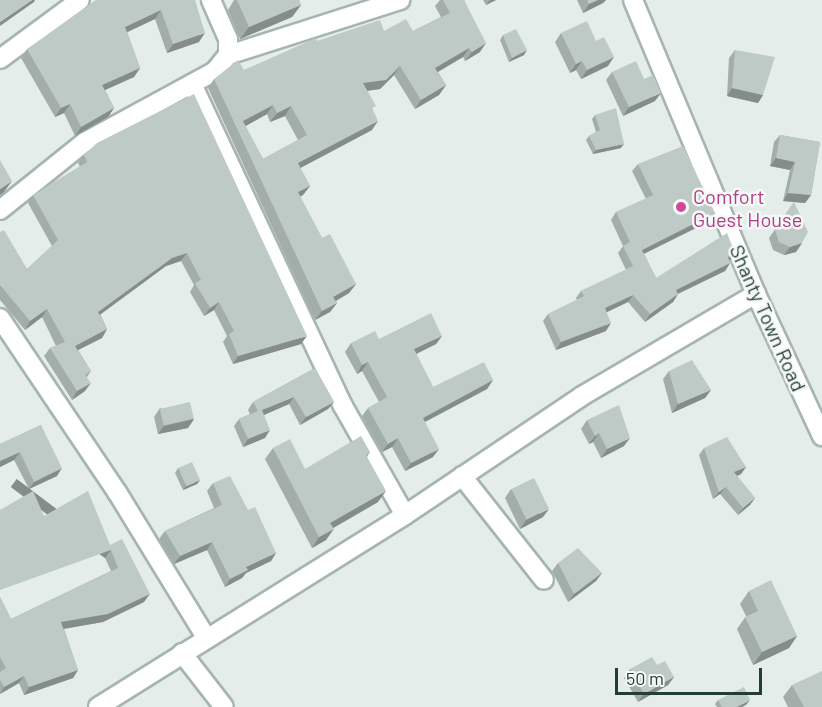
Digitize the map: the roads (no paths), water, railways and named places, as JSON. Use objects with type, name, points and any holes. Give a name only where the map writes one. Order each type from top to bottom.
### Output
[{"type":"street","points":[[0,59],[80,0]]},
{"type":"street","points":[[211,0],[228,39],[228,55]]},
{"type":"street","points":[[0,210],[85,142],[193,86],[215,71],[228,55],[400,0]]},
{"type":"street","name":"Shanty Town Road","points":[[633,0],[756,294],[822,436]]},
{"type":"street","points":[[193,86],[343,406],[405,515]]},
{"type":"street","points":[[98,707],[405,515],[582,396],[756,294]]},
{"type":"street","points":[[0,318],[117,492],[206,638]]},
{"type":"street","points":[[462,476],[544,579]]},
{"type":"street","points":[[183,653],[224,707]]},
{"type":"place","name":"Comfort Guest House","points":[[681,207]]}]
